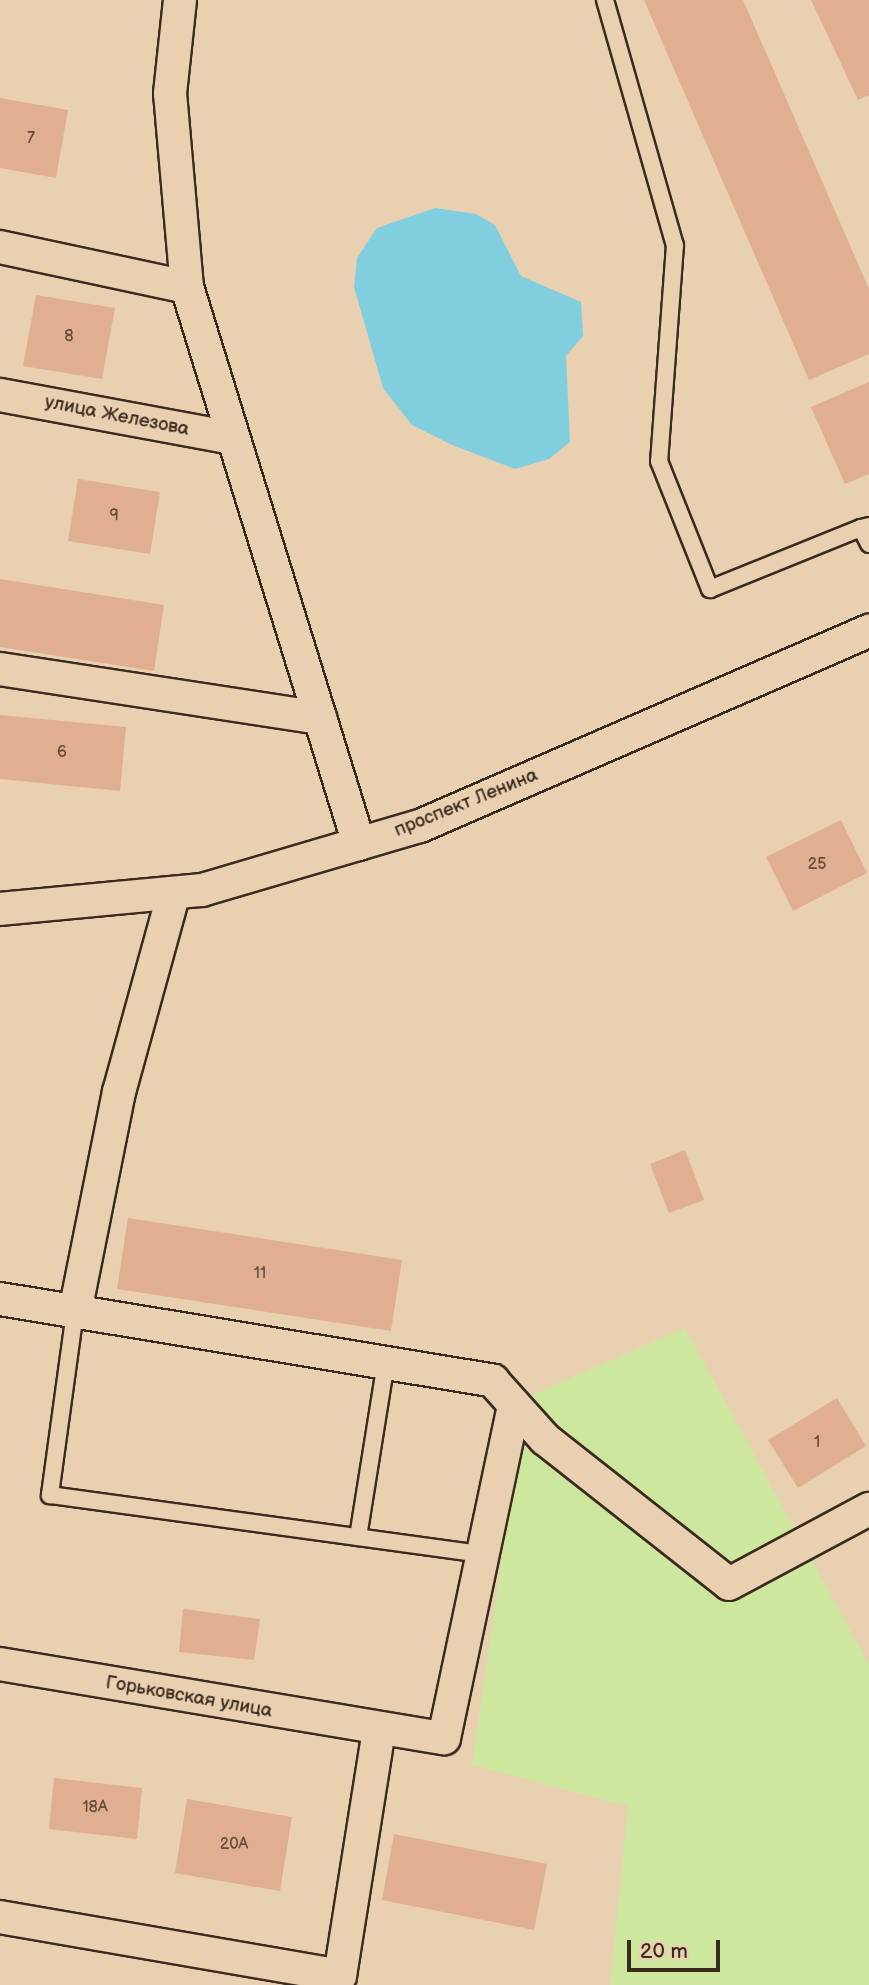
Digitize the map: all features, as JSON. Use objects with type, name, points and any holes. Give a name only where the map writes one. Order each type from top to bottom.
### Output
[{"type":"street","points":[[180,0],[170,93],[187,287],[359,844]]},
{"type":"street","points":[[0,247],[187,287]]},
{"type":"street","name":"улица Железова","points":[[0,395],[233,438]]},
{"type":"street","name":"проспект Ленина","points":[[0,909],[174,893],[420,826],[869,631]]},
{"type":"street","points":[[0,669],[320,718]]},
{"type":"street","points":[[75,1312],[119,1092],[174,893]]},
{"type":"street","points":[[0,1299],[493,1381],[545,1439],[729,1584],[869,1509]]},
{"type":"street","points":[[483,1554],[514,1405]]},
{"type":"street","name":"Горьковская улица","points":[[0,1664],[379,1731],[444,1738],[483,1554]]},
{"type":"street","points":[[0,1917],[340,1976],[379,1731]]},
{"type":"lane","points":[[605,0],[675,245],[659,461],[710,589],[865,527],[869,544]]},
{"type":"lane","points":[[75,1312],[50,1495],[483,1554]]},
{"type":"lane","points":[[358,1537],[386,1363]]},
{"type":"green space","points":[[685,1328],[869,1665],[869,1985],[610,1985],[628,1806],[472,1765],[525,1398]]},
{"type":"water","points":[[435,208],[476,214],[495,225],[521,276],[581,302],[583,336],[566,356],[570,442],[549,459],[515,469],[452,445],[412,425],[383,388],[354,287],[357,258],[377,228]]},
{"type":"building","points":[[644,0],[743,0],[869,289],[869,354],[809,380]]},
{"type":"building","points":[[811,0],[869,0],[869,95],[858,100]]},
{"type":"building","points":[[0,98],[68,110],[56,178],[0,168]]},
{"type":"building","points":[[36,295],[115,308],[102,379],[23,366]]},
{"type":"building","points":[[869,382],[869,474],[845,484],[811,407]]},
{"type":"building","points":[[78,479],[160,492],[150,554],[68,541]]},
{"type":"building","points":[[0,579],[164,605],[154,671],[0,647]]},
{"type":"building","points":[[0,715],[126,727],[120,791],[0,779]]},
{"type":"building","points":[[841,820],[867,873],[793,911],[766,857]]},
{"type":"building","points":[[685,1150],[704,1200],[669,1213],[650,1164]]},
{"type":"building","points":[[128,1218],[402,1260],[391,1331],[117,1289]]},
{"type":"building","points":[[837,1398],[866,1446],[798,1488],[768,1440]]},
{"type":"building","points":[[183,1609],[260,1619],[254,1660],[179,1652]]},
{"type":"building","points":[[54,1778],[142,1788],[137,1839],[49,1829]]},
{"type":"building","points":[[187,1799],[292,1817],[280,1891],[175,1873]]},
{"type":"building","points":[[394,1834],[547,1864],[534,1930],[382,1900]]}]
